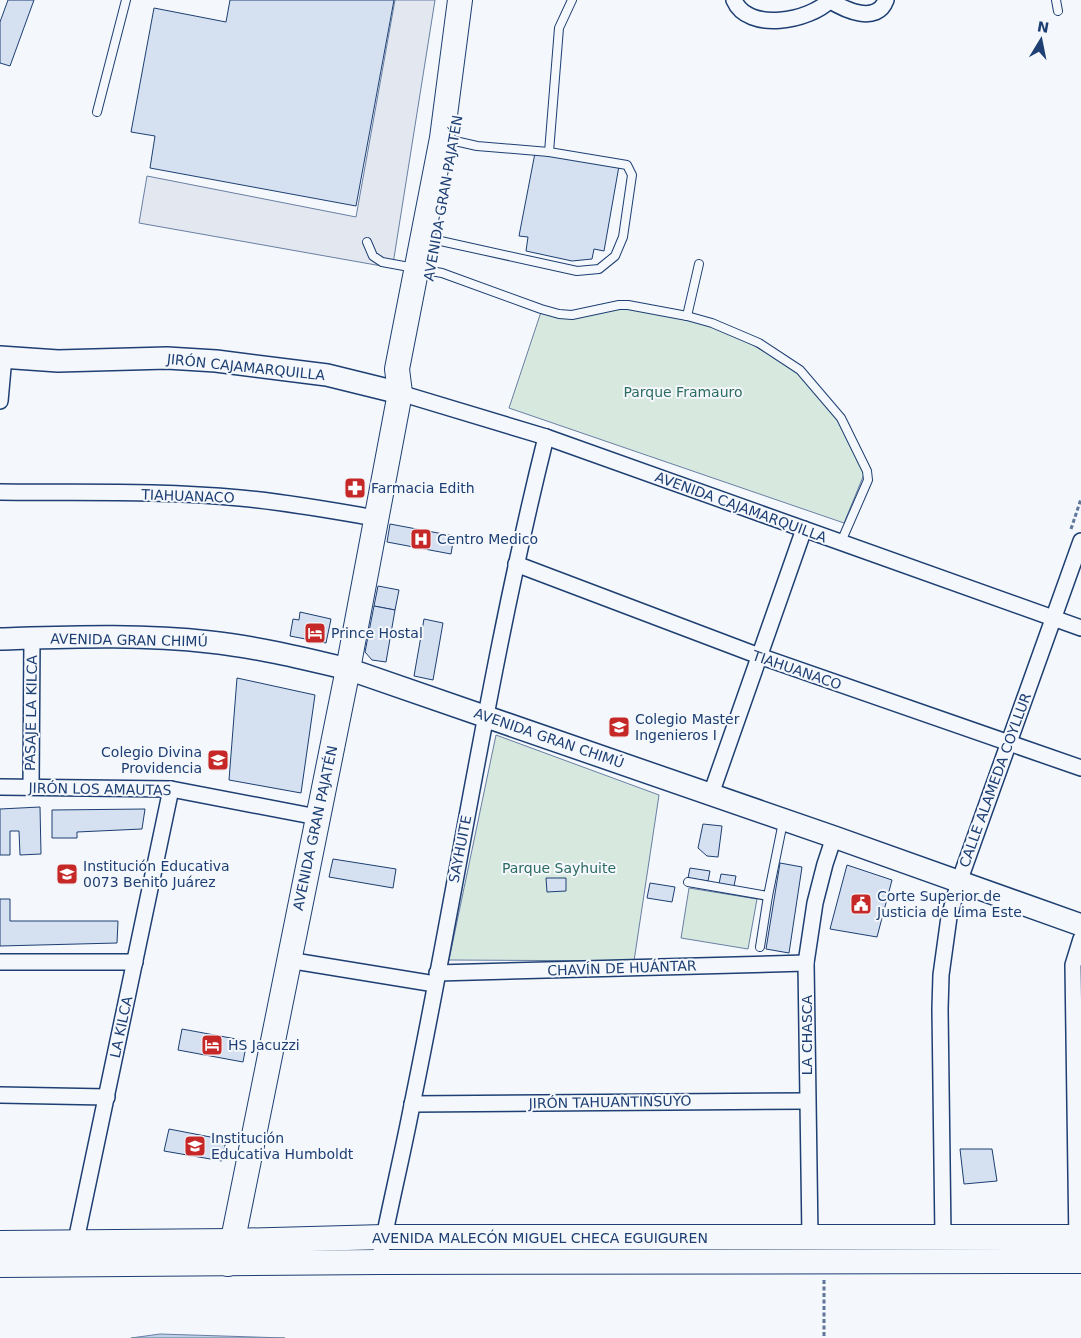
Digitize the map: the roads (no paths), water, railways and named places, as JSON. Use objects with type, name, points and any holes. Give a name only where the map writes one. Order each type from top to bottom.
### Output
[{"type":"main road","name":"AVENIDA GRAN PAJATÉN","points":[[230,1252],[348,669],[400,393],[397,369],[423,270],[460,0]]},
{"type":"main road","name":"AVENIDA GRAN PAJATÉN","points":[[423,270],[436,240],[455,141],[474,0]]},
{"type":"main road","name":"AVENIDA MALECÓN MIGUEL CHECA EGUIGUREN","points":[[0,1265],[71,1265],[384,1238],[1079,1237]]},
{"type":"main road","name":"AVENIDA MALECÓN MIGUEL CHECA EGUIGUREN","points":[[0,1243],[76,1242],[379,1262],[1079,1261]]},
{"type":"street","points":[[734,0],[749,15],[764,21],[778,21],[808,14],[822,7],[829,0],[841,8],[870,14],[880,9],[886,0]]},
{"type":"street","points":[[0,401],[2,357]]},
{"type":"street","name":"JIRÓN CAJAMARQUILLA","points":[[2,357],[58,361],[167,358],[216,361],[327,375],[400,393]]},
{"type":"street","name":"AVENIDA CAJAMARQUILLA","points":[[400,393],[546,437],[1081,628]]},
{"type":"street","name":"SAYHUITE","points":[[379,1262],[412,1104],[485,716],[516,564],[546,437]]},
{"type":"street","name":"TIAHUANACO","points":[[0,492],[177,494],[240,498],[375,518]]},
{"type":"street","points":[[711,794],[804,529]]},
{"type":"street","name":"CALLE ALAMEDA COYLLUR","points":[[943,1236],[940,1009],[941,975],[948,917],[1081,541]]},
{"type":"street","name":"TIAHUANACO","points":[[516,564],[759,656],[1081,768]]},
{"type":"street","name":"PASAJE LA KILCA","points":[[31,787],[32,638]]},
{"type":"street","name":"AVENIDA GRAN CHIMÚ","points":[[0,639],[158,638],[209,642],[269,650],[348,669],[784,819],[1081,925]]},
{"type":"street","name":"JIRÓN LOS AMAUTAS","points":[[0,787],[171,789],[317,817]]},
{"type":"street","name":"LA KILCA","points":[[71,1265],[171,789]]},
{"type":"street","name":"LA CHASCA","points":[[810,1237],[806,962],[815,903],[824,864],[834,837]]},
{"type":"street","points":[[1079,1261],[1078,1102],[1074,965],[1081,939]]},
{"type":"street","name":"CHAVÍN DE HUÁNTAR","points":[[288,960],[436,979],[806,962]]},
{"type":"street","points":[[0,962],[135,962]]},
{"type":"street","points":[[0,1095],[106,1097]]},
{"type":"street","name":"JIRÓN TAHUANTINSUYO","points":[[412,1104],[807,1101]]},
{"type":"lane","points":[[97,112],[126,0]]},
{"type":"lane","points":[[549,152],[559,28],[572,0]]},
{"type":"lane","points":[[1056,0],[1058,11]]},
{"type":"lane","points":[[436,240],[578,271],[599,269],[615,256],[623,237],[632,175],[627,165],[549,152],[477,146],[455,141]]},
{"type":"lane","points":[[367,242],[373,256],[382,262],[442,273],[559,314],[572,315],[619,305],[628,306],[687,316],[712,323],[759,343],[800,370],[841,418],[867,471],[868,480],[841,542]]},
{"type":"lane","points":[[687,316],[698,264]]},
{"type":"lane","points":[[760,948],[768,896],[784,819]]},
{"type":"lane","points":[[688,882],[768,896]]},
{"type":"water","points":[[160,1334],[285,1338],[131,1338]]},
{"type":"place","name":"Farmacia Edith","points":[[355,488]]},
{"type":"place","name":"Centro Medico","points":[[421,539]]},
{"type":"place","name":"Prince Hostal","points":[[315,633]]},
{"type":"place","name":"Colegio Master Ingenieros I","points":[[619,727]]},
{"type":"place","name":"Colegio Divina Providencia","points":[[218,760]]},
{"type":"place","name":"Institución Educativa 0073 Benito Juárez","points":[[67,874]]},
{"type":"place","name":"Corte Superior de Justicia de Lima Este","points":[[861,904]]},
{"type":"place","name":"HS Jacuzzi","points":[[212,1045]]},
{"type":"place","name":"Institución Educativa Humboldt","points":[[195,1146]]},
{"type":"park label","name":"Parque Framauro","points":[[683,392]]},
{"type":"park label","name":"Parque Sayhuite","points":[[559,868]]}]
